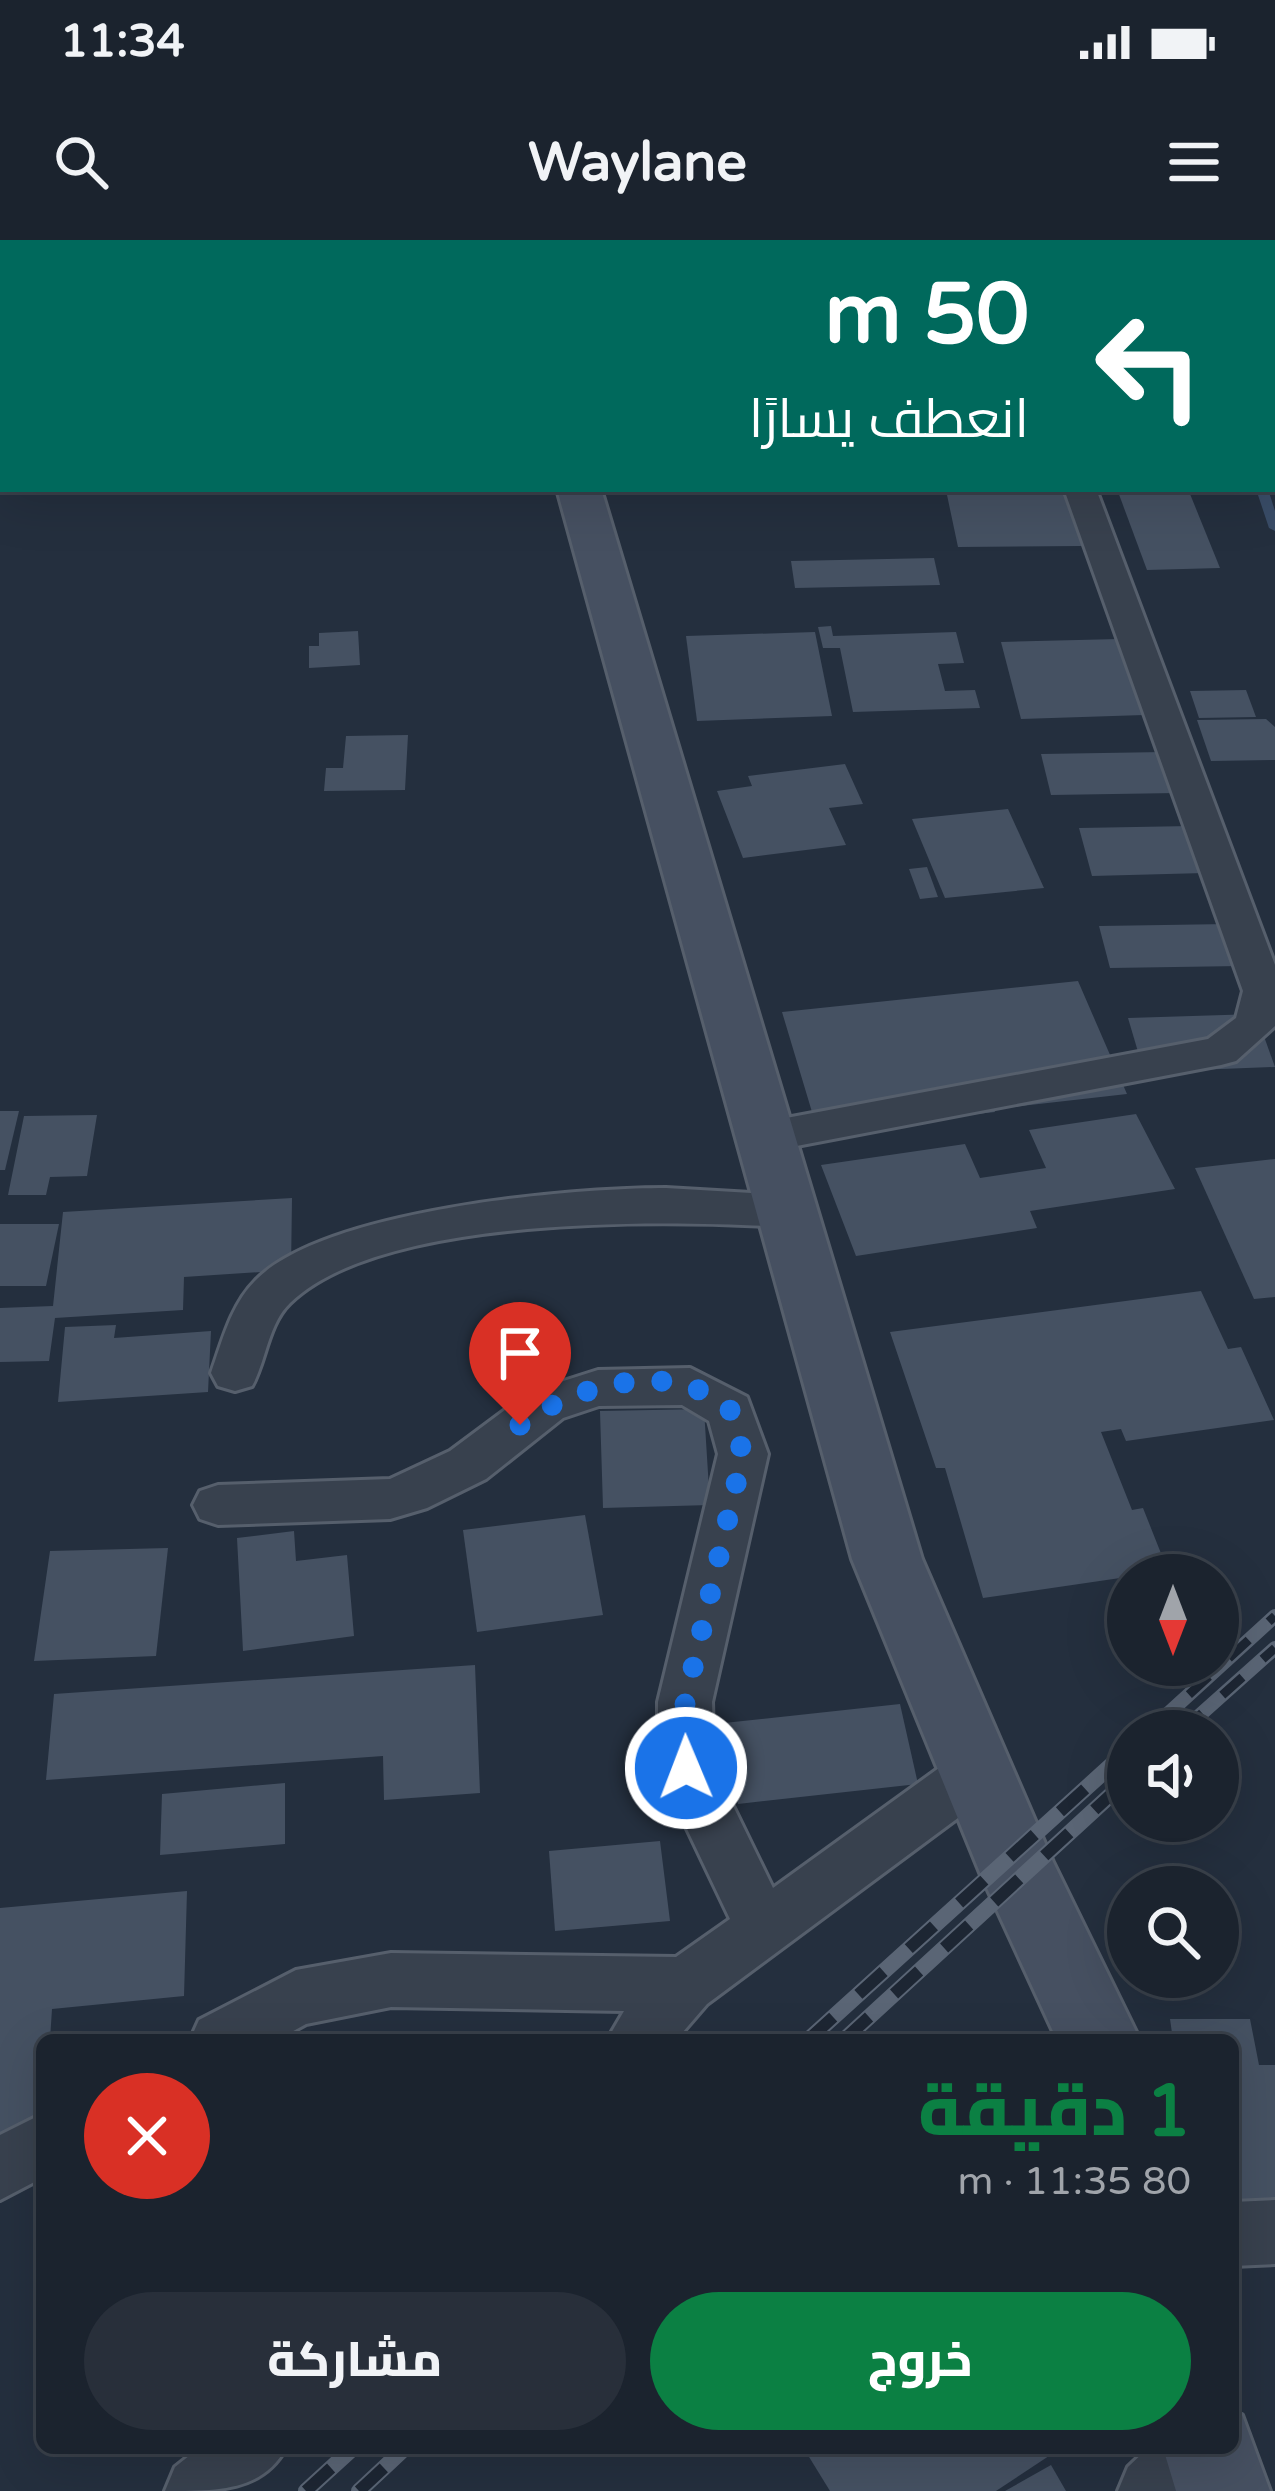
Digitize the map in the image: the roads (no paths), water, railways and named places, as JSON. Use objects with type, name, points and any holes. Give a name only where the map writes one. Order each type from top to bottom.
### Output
[{"type":"main road","points":[[580,492],[887,1559],[977,1772],[1097,2034]]},
{"type":"main road","points":[[1211,2454],[1223,2491]]},
{"type":"street","points":[[765,1137],[1221,1051],[1256,1024],[1264,991],[1081,492]]},
{"type":"street","points":[[236,1373],[254,1322],[275,1289],[317,1264],[381,1240],[578,1208],[650,1204],[787,1211]]},
{"type":"street","points":[[218,1505],[390,1499],[427,1488],[468,1465],[546,1405],[598,1388],[689,1386],[730,1410],[743,1454],[685,1702],[686,1768],[762,1925]]},
{"type":"street","points":[[642,2034],[686,1985],[762,1925],[977,1772]]},
{"type":"street","points":[[231,2034],[296,1997],[391,1980],[686,1985]]},
{"type":"street","points":[[0,2169],[36,2148]]},
{"type":"street","points":[[1239,2234],[1275,2232]]},
{"type":"street","points":[[199,2491],[245,2454]]},
{"type":"street","points":[[1152,2491],[1192,2454]]},
{"type":"waterway","points":[[1263,492],[1275,528]]},
{"type":"railway","points":[[1172,1710],[1275,1616]]},
{"type":"railway","points":[[1206,1710],[1275,1648]]},
{"type":"railway","points":[[815,2034],[1107,1769]]},
{"type":"railway","points":[[851,2034],[1107,1798]]},
{"type":"railway","points":[[306,2491],[346,2454]]},
{"type":"railway","points":[[359,2491],[399,2454]]}]
